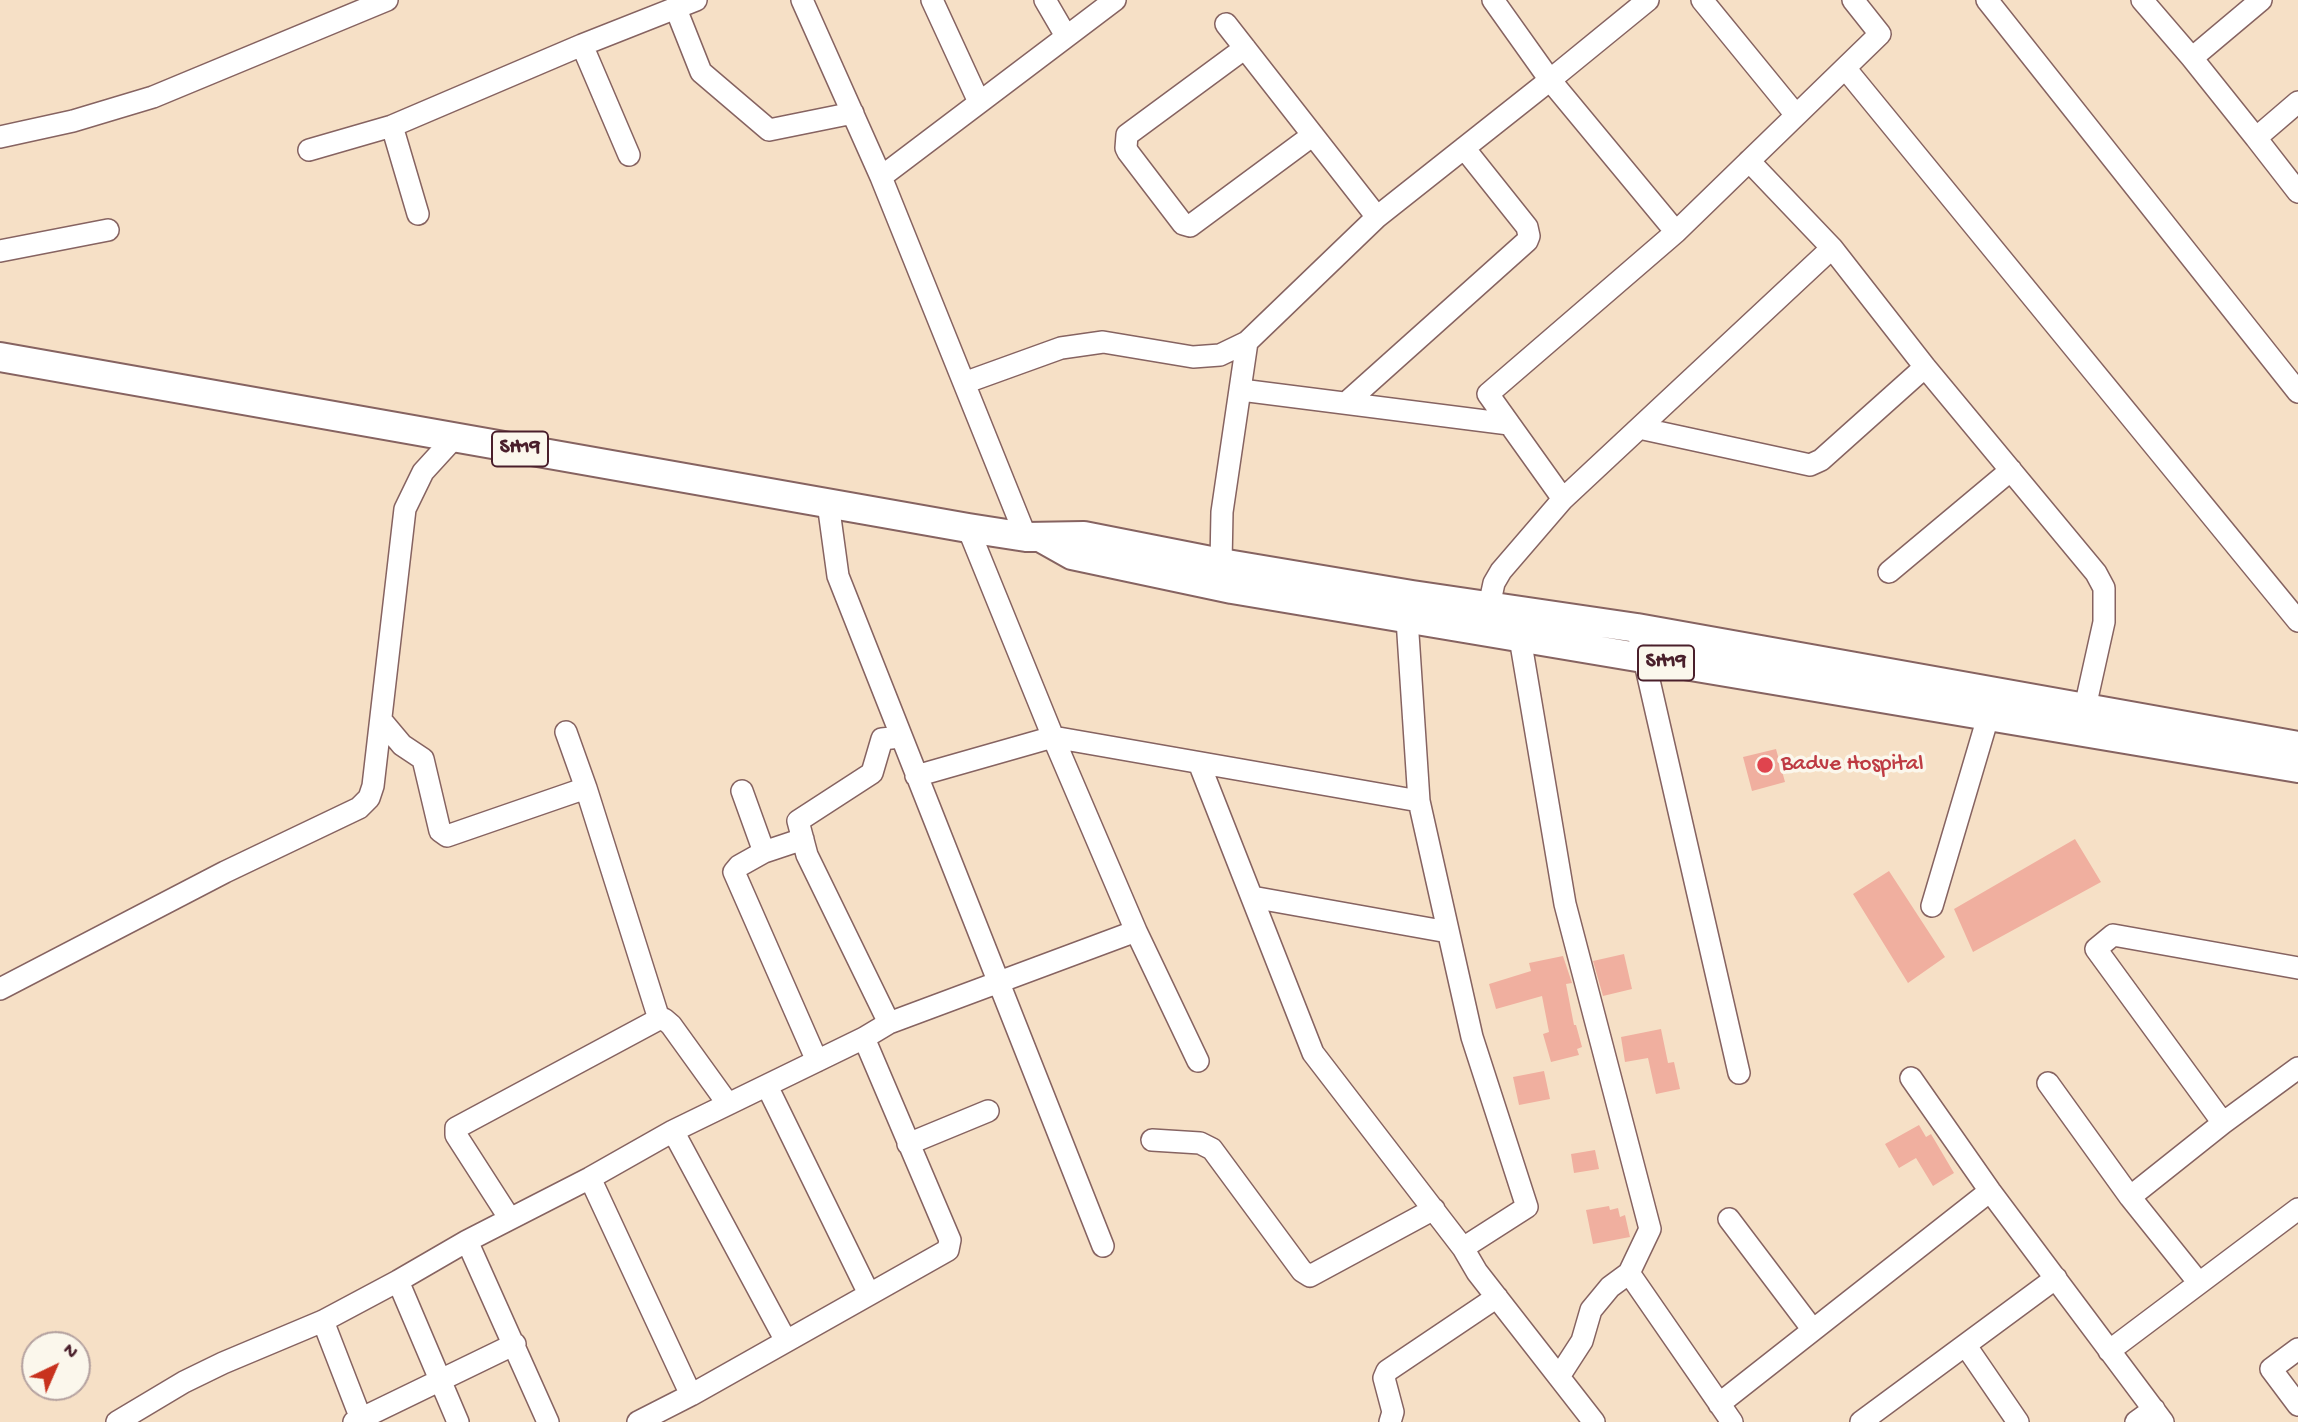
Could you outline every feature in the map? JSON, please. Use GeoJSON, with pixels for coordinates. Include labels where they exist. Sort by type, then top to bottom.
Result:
{"type":"FeatureCollection","features":[{"type":"Feature","properties":{"kind":"main road","name":"SH19"},"geometry":{"type":"LineString","coordinates":[[0,357],[968,528],[1033,537],[1072,555],[1219,574],[1486,619],[1520,638],[1645,660],[1988,717],[2082,720],[2298,746]]}},
{"type":"Feature","properties":{"kind":"main road","name":"SH19"},"geometry":{"type":"LineString","coordinates":[[1219,574],[1407,619],[1486,619],[1637,628],[2082,720],[2298,768]]}},
{"type":"Feature","properties":{"kind":"street"},"geometry":{"type":"LineString","coordinates":[[0,137],[73,121],[163,93],[387,0]]}},
{"type":"Feature","properties":{"kind":"street"},"geometry":{"type":"LineString","coordinates":[[309,150],[392,126],[696,0]]}},
{"type":"Feature","properties":{"kind":"street"},"geometry":{"type":"LineString","coordinates":[[802,0],[881,177],[964,383],[1033,537]]}},
{"type":"Feature","properties":{"kind":"street"},"geometry":{"type":"LineString","coordinates":[[932,0],[979,102]]}},
{"type":"Feature","properties":{"kind":"street"},"geometry":{"type":"LineString","coordinates":[[1045,0],[1066,36]]}},
{"type":"Feature","properties":{"kind":"street"},"geometry":{"type":"LineString","coordinates":[[881,177],[1115,0]]}},
{"type":"Feature","properties":{"kind":"street"},"geometry":{"type":"LineString","coordinates":[[1493,0],[1550,80],[1676,232]]}},
{"type":"Feature","properties":{"kind":"street"},"geometry":{"type":"LineString","coordinates":[[964,383],[1061,348],[1103,342],[1193,357],[1220,355],[1247,342],[1377,217],[1648,0]]}},
{"type":"Feature","properties":{"kind":"street"},"geometry":{"type":"LineString","coordinates":[[1702,0],[1796,115]]}},
{"type":"Feature","properties":{"kind":"street"},"geometry":{"type":"LineString","coordinates":[[1563,499],[1488,394],[1676,232],[1880,34],[1853,0]]}},
{"type":"Feature","properties":{"kind":"street"},"geometry":{"type":"LineString","coordinates":[[1987,0],[2298,393]]}},
{"type":"Feature","properties":{"kind":"street"},"geometry":{"type":"LineString","coordinates":[[2142,0],[2192,58],[2298,192]]}},
{"type":"Feature","properties":{"kind":"street"},"geometry":{"type":"LineString","coordinates":[[2192,58],[2261,0]]}},
{"type":"Feature","properties":{"kind":"street"},"geometry":{"type":"LineString","coordinates":[[676,9],[701,72],[769,130],[853,113]]}},
{"type":"Feature","properties":{"kind":"street"},"geometry":{"type":"LineString","coordinates":[[1226,24],[1377,217]]}},
{"type":"Feature","properties":{"kind":"street"},"geometry":{"type":"LineString","coordinates":[[582,45],[629,155]]}},
{"type":"Feature","properties":{"kind":"street"},"geometry":{"type":"LineString","coordinates":[[1245,48],[1127,135],[1128,152],[1182,224],[1190,226],[1313,135]]}},
{"type":"Feature","properties":{"kind":"street"},"geometry":{"type":"LineString","coordinates":[[1845,68],[2298,621]]}},
{"type":"Feature","properties":{"kind":"street"},"geometry":{"type":"LineString","coordinates":[[2256,138],[2298,102]]}},
{"type":"Feature","properties":{"kind":"street"},"geometry":{"type":"LineString","coordinates":[[392,126],[418,214]]}},
{"type":"Feature","properties":{"kind":"street"},"geometry":{"type":"LineString","coordinates":[[1346,403],[1527,241],[1527,227],[1464,148]]}},
{"type":"Feature","properties":{"kind":"street"},"geometry":{"type":"LineString","coordinates":[[1748,161],[1832,248],[1925,366],[2096,573],[2105,588],[2104,622],[2082,720]]}},
{"type":"Feature","properties":{"kind":"street"},"geometry":{"type":"LineString","coordinates":[[0,251],[108,230]]}},
{"type":"Feature","properties":{"kind":"street"},"geometry":{"type":"LineString","coordinates":[[1486,619],[1494,583],[1501,571],[1563,499],[1832,248]]}},
{"type":"Feature","properties":{"kind":"street"},"geometry":{"type":"LineString","coordinates":[[1219,574],[1223,512],[1247,342]]}},
{"type":"Feature","properties":{"kind":"street"},"geometry":{"type":"LineString","coordinates":[[1639,428],[1810,465],[1821,460],[1925,366]]}},
{"type":"Feature","properties":{"kind":"street"},"geometry":{"type":"LineString","coordinates":[[1241,390],[1510,424]]}},
{"type":"Feature","properties":{"kind":"street"},"geometry":{"type":"LineString","coordinates":[[0,989],[225,872],[359,808],[369,798],[373,786],[381,720],[404,509],[424,472],[455,437]]}},
{"type":"Feature","properties":{"kind":"street"},"geometry":{"type":"LineString","coordinates":[[1889,572],[2011,470]]}},
{"type":"Feature","properties":{"kind":"street"},"geometry":{"type":"LineString","coordinates":[[828,503],[838,576],[1103,1246]]}},
{"type":"Feature","properties":{"kind":"street"},"geometry":{"type":"LineString","coordinates":[[968,528],[1136,931],[1198,1061]]}},
{"type":"Feature","properties":{"kind":"street"},"geometry":{"type":"LineString","coordinates":[[1407,619],[1419,801],[1472,1037],[1527,1207],[1463,1248]]}},
{"type":"Feature","properties":{"kind":"street"},"geometry":{"type":"LineString","coordinates":[[1637,628],[1738,1073]]}},
{"type":"Feature","properties":{"kind":"street"},"geometry":{"type":"LineString","coordinates":[[1520,638],[1565,904],[1650,1230],[1629,1273],[1610,1287],[1591,1310],[1582,1341],[1560,1375]]}},
{"type":"Feature","properties":{"kind":"street"},"geometry":{"type":"LineString","coordinates":[[1932,906],[1988,717]]}},
{"type":"Feature","properties":{"kind":"street"},"geometry":{"type":"LineString","coordinates":[[381,720],[402,745],[423,759],[440,831],[447,836],[586,788]]}},
{"type":"Feature","properties":{"kind":"street"},"geometry":{"type":"LineString","coordinates":[[566,732],[659,1019]]}},
{"type":"Feature","properties":{"kind":"street"},"geometry":{"type":"LineString","coordinates":[[889,1023],[807,855],[798,821],[872,773],[882,739],[900,737]]}},
{"type":"Feature","properties":{"kind":"street"},"geometry":{"type":"LineString","coordinates":[[916,776],[1053,737],[1419,801]]}},
{"type":"Feature","properties":{"kind":"street"},"geometry":{"type":"LineString","coordinates":[[1199,763],[1313,1054],[1434,1209],[1477,1272],[1594,1422]]}},
{"type":"Feature","properties":{"kind":"street"},"geometry":{"type":"LineString","coordinates":[[743,791],[764,852]]}},
{"type":"Feature","properties":{"kind":"street"},"geometry":{"type":"LineString","coordinates":[[803,839],[764,852],[738,866],[734,872],[817,1061]]}},
{"type":"Feature","properties":{"kind":"street"},"geometry":{"type":"LineString","coordinates":[[1252,897],[1448,932]]}},
{"type":"Feature","properties":{"kind":"street"},"geometry":{"type":"LineString","coordinates":[[117,1422],[184,1382],[323,1321],[673,1131],[864,1038],[889,1023],[1136,931]]}},
{"type":"Feature","properties":{"kind":"street"},"geometry":{"type":"LineString","coordinates":[[2223,1124],[2096,949],[2113,935],[2298,968]]}},
{"type":"Feature","properties":{"kind":"street"},"geometry":{"type":"LineString","coordinates":[[510,1219],[456,1135],[456,1128],[659,1019],[664,1019],[671,1025],[728,1104]]}},
{"type":"Feature","properties":{"kind":"street"},"geometry":{"type":"LineString","coordinates":[[638,1422],[944,1254],[950,1245],[864,1038]]}},
{"type":"Feature","properties":{"kind":"street"},"geometry":{"type":"LineString","coordinates":[[2130,1197],[2298,1068]]}},
{"type":"Feature","properties":{"kind":"street"},"geometry":{"type":"LineString","coordinates":[[1911,1078],[1990,1191],[2158,1416],[2136,1422]]}},
{"type":"Feature","properties":{"kind":"street"},"geometry":{"type":"LineString","coordinates":[[2048,1083],[2130,1197],[2199,1283]]}},
{"type":"Feature","properties":{"kind":"street"},"geometry":{"type":"LineString","coordinates":[[767,1086],[869,1294]]}},
{"type":"Feature","properties":{"kind":"street"},"geometry":{"type":"LineString","coordinates":[[908,1144],[988,1111]]}},
{"type":"Feature","properties":{"kind":"street"},"geometry":{"type":"LineString","coordinates":[[673,1131],[786,1341]]}},
{"type":"Feature","properties":{"kind":"street"},"geometry":{"type":"LineString","coordinates":[[1152,1140],[1200,1143],[1212,1149],[1302,1271],[1310,1276],[1434,1209]]}},
{"type":"Feature","properties":{"kind":"street"},"geometry":{"type":"LineString","coordinates":[[590,1178],[691,1395]]}},
{"type":"Feature","properties":{"kind":"street"},"geometry":{"type":"LineString","coordinates":[[1719,1405],[1990,1191]]}},
{"type":"Feature","properties":{"kind":"street"},"geometry":{"type":"LineString","coordinates":[[2109,1351],[2298,1209]]}},
{"type":"Feature","properties":{"kind":"street"},"geometry":{"type":"LineString","coordinates":[[1729,1219],[1813,1330]]}},
{"type":"Feature","properties":{"kind":"street"},"geometry":{"type":"LineString","coordinates":[[467,1241],[548,1422]]}},
{"type":"Feature","properties":{"kind":"street"},"geometry":{"type":"LineString","coordinates":[[1629,1273],[1732,1422]]}},
{"type":"Feature","properties":{"kind":"street"},"geometry":{"type":"LineString","coordinates":[[1862,1422],[2056,1278]]}},
{"type":"Feature","properties":{"kind":"street"},"geometry":{"type":"LineString","coordinates":[[398,1282],[458,1422]]}},
{"type":"Feature","properties":{"kind":"street"},"geometry":{"type":"LineString","coordinates":[[1390,1422],[1393,1412],[1384,1378],[1387,1371],[1497,1297]]}},
{"type":"Feature","properties":{"kind":"street"},"geometry":{"type":"LineString","coordinates":[[323,1321],[358,1420],[515,1344]]}},
{"type":"Feature","properties":{"kind":"street"},"geometry":{"type":"LineString","coordinates":[[1966,1346],[2018,1422]]}},
{"type":"Feature","properties":{"kind":"street"},"geometry":{"type":"LineString","coordinates":[[2298,1349],[2271,1368],[2298,1405]]}},
{"type":"Feature","properties":{"kind":"building"},"geometry":{"type":"Polygon","coordinates":[[[1776,749],[1785,782],[1752,791],[1743,757],[1776,749]]]}},
{"type":"Feature","properties":{"kind":"building"},"geometry":{"type":"Polygon","coordinates":[[[2075,839],[2101,882],[1973,952],[1954,909],[2075,839]]]}},
{"type":"Feature","properties":{"kind":"building"},"geometry":{"type":"Polygon","coordinates":[[[1889,871],[1945,957],[1908,983],[1853,894],[1889,871]]]}},
{"type":"Feature","properties":{"kind":"building"},"geometry":{"type":"Polygon","coordinates":[[[1624,954],[1632,989],[1603,996],[1593,961],[1624,954]]]}},
{"type":"Feature","properties":{"kind":"building"},"geometry":{"type":"Polygon","coordinates":[[[1563,956],[1572,983],[1566,984],[1574,1025],[1582,1047],[1577,1049],[1579,1055],[1551,1062],[1543,1034],[1549,1032],[1542,996],[1496,1009],[1489,984],[1531,971],[1529,963],[1563,956]]]}},
{"type":"Feature","properties":{"kind":"building"},"geometry":{"type":"Polygon","coordinates":[[[1661,1029],[1668,1063],[1674,1062],[1680,1089],[1656,1094],[1648,1058],[1625,1062],[1621,1037],[1661,1029]]]}},
{"type":"Feature","properties":{"kind":"building"},"geometry":{"type":"Polygon","coordinates":[[[1544,1071],[1550,1099],[1519,1105],[1513,1077],[1544,1071]]]}},
{"type":"Feature","properties":{"kind":"building"},"geometry":{"type":"Polygon","coordinates":[[[1919,1125],[1926,1137],[1931,1134],[1954,1173],[1933,1186],[1916,1158],[1899,1168],[1885,1144],[1919,1125]]]}},
{"type":"Feature","properties":{"kind":"building"},"geometry":{"type":"Polygon","coordinates":[[[1595,1150],[1599,1169],[1574,1173],[1571,1154],[1595,1150]]]}},
{"type":"Feature","properties":{"kind":"building"},"geometry":{"type":"Polygon","coordinates":[[[1609,1206],[1610,1210],[1618,1208],[1620,1217],[1625,1215],[1630,1237],[1593,1244],[1586,1210],[1609,1206]]]}},
{"type":"Feature","properties":{"kind":"place","name":"Badve Hospital"},"geometry":{"type":"Point","coordinates":[1765,765]}}]}
